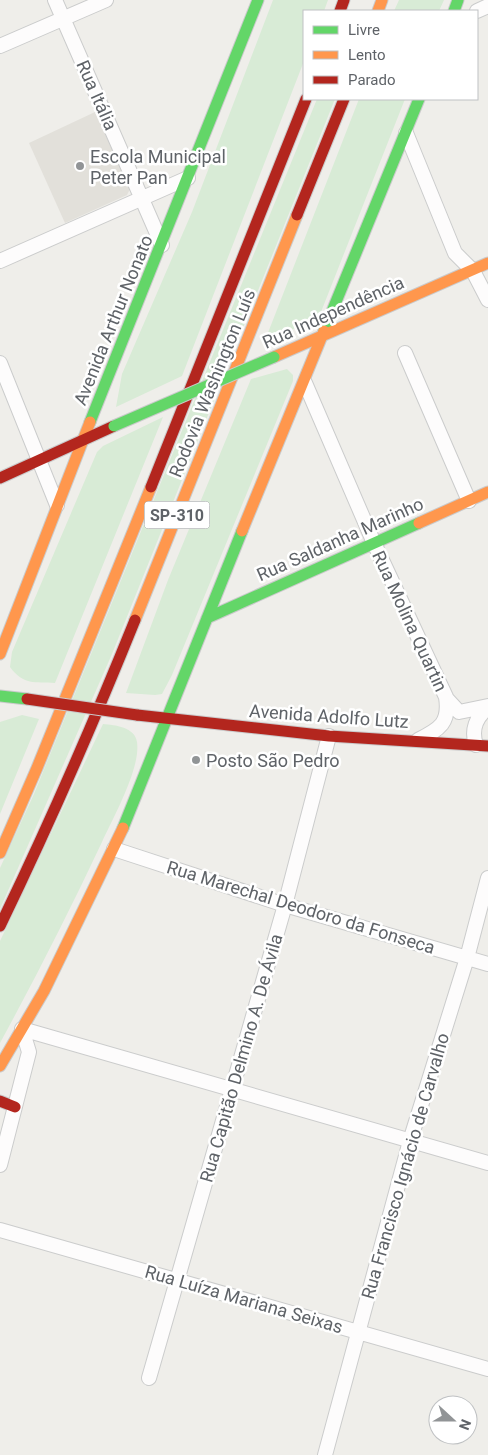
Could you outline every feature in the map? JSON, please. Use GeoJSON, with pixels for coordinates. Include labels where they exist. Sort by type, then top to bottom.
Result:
{"type":"FeatureCollection","features":[{"type":"Feature","properties":{"kind":"main road","name":"Avenida Arthur Nonato"},"geometry":{"type":"LineString","coordinates":[[0,654],[56,505],[162,245],[258,0]]}},
{"type":"Feature","properties":{"kind":"main road","name":"Rodovia Washington Luís"},"geometry":{"type":"LineString","coordinates":[[0,853],[39,767],[90,635],[200,369],[306,100]]}},
{"type":"Feature","properties":{"kind":"main road","name":"Rodovia Washington Luís"},"geometry":{"type":"LineString","coordinates":[[0,926],[45,833],[95,719],[344,100]]}},
{"type":"Feature","properties":{"kind":"main road"},"geometry":{"type":"LineString","coordinates":[[0,1066],[44,991],[114,849],[419,100]]}},
{"type":"Feature","properties":{"kind":"main road","name":"Rua Independência"},"geometry":{"type":"LineString","coordinates":[[0,478],[114,426],[488,264]]}},
{"type":"Feature","properties":{"kind":"main road","name":"Rua Saldanha Marinho"},"geometry":{"type":"LineString","coordinates":[[207,618],[488,492]]}},
{"type":"Feature","properties":{"kind":"main road","name":"Avenida Adolfo Lutz"},"geometry":{"type":"LineString","coordinates":[[0,696],[168,720],[329,736],[482,745]]}},
{"type":"Feature","properties":{"kind":"main road"},"geometry":{"type":"LineString","coordinates":[[0,1101],[15,1107]]}},
{"type":"Feature","properties":{"kind":"street","name":"Rua Itália"},"geometry":{"type":"LineString","coordinates":[[55,0],[162,245]]}},
{"type":"Feature","properties":{"kind":"street"},"geometry":{"type":"LineString","coordinates":[[0,46],[106,0]]}},
{"type":"Feature","properties":{"kind":"street"},"geometry":{"type":"LineString","coordinates":[[406,133],[415,160],[455,253],[473,271],[488,300]]}},
{"type":"Feature","properties":{"kind":"street"},"geometry":{"type":"LineString","coordinates":[[397,155],[415,160]]}},
{"type":"Feature","properties":{"kind":"street"},"geometry":{"type":"LineString","coordinates":[[0,261],[188,178]]}},
{"type":"Feature","properties":{"kind":"street"},"geometry":{"type":"LineString","coordinates":[[405,353],[469,501]]}},
{"type":"Feature","properties":{"kind":"street"},"geometry":{"type":"LineString","coordinates":[[0,363],[56,505]]}},
{"type":"Feature","properties":{"kind":"street","name":"Rua Molina Quartin"},"geometry":{"type":"LineString","coordinates":[[305,382],[374,543],[446,697],[447,715],[443,723],[418,740]]}},
{"type":"Feature","properties":{"kind":"street"},"geometry":{"type":"LineString","coordinates":[[446,697],[459,712],[488,707]]}},
{"type":"Feature","properties":{"kind":"street"},"geometry":{"type":"LineString","coordinates":[[482,745],[473,730],[488,707]]}},
{"type":"Feature","properties":{"kind":"street","name":"Rua Capitão Delmino A. De Ávila"},"geometry":{"type":"LineString","coordinates":[[149,1378],[285,905],[329,736]]}},
{"type":"Feature","properties":{"kind":"street","name":"Rua Marechal Deodoro da Fonseca"},"geometry":{"type":"LineString","coordinates":[[114,849],[285,905],[488,964]]}},
{"type":"Feature","properties":{"kind":"street","name":"Rua Francisco Ignácio de Carvalho"},"geometry":{"type":"LineString","coordinates":[[325,1455],[410,1141],[467,958],[488,878]]}},
{"type":"Feature","properties":{"kind":"street"},"geometry":{"type":"LineString","coordinates":[[22,1028],[231,1091],[488,1163]]}},
{"type":"Feature","properties":{"kind":"street"},"geometry":{"type":"LineString","coordinates":[[0,1165],[29,1052],[22,1028]]}},
{"type":"Feature","properties":{"kind":"street","name":"Rua Luíza Mariana Seixas"},"geometry":{"type":"LineString","coordinates":[[0,1230],[488,1369]]}},
{"type":"Feature","properties":{"kind":"shaded area","name":"Escola Municipal Peter Pan"},"geometry":{"type":"Polygon","coordinates":[[[95,112],[130,189],[127,195],[65,223],[29,143],[95,112]]]}},
{"type":"Feature","properties":{"kind":"green space"},"geometry":{"type":"Polygon","coordinates":[[[273,0],[328,0],[324,10],[303,10],[303,64],[182,376],[116,407],[122,374],[192,212],[273,0]]]}},
{"type":"Feature","properties":{"kind":"green space"},"geometry":{"type":"Polygon","coordinates":[[[399,0],[444,0],[439,10],[394,10],[399,0]]]}},
{"type":"Feature","properties":{"kind":"green space"},"geometry":{"type":"Polygon","coordinates":[[[317,100],[335,100],[112,654],[0,909],[0,868],[34,794],[317,100]]]}},
{"type":"Feature","properties":{"kind":"green space"},"geometry":{"type":"Polygon","coordinates":[[[359,100],[405,100],[319,317],[264,343],[359,100]]]}},
{"type":"Feature","properties":{"kind":"green space"},"geometry":{"type":"Polygon","coordinates":[[[287,369],[293,375],[293,381],[172,675],[162,694],[126,693],[168,580],[251,379],[287,369]]]}},
{"type":"Feature","properties":{"kind":"green space"},"geometry":{"type":"Polygon","coordinates":[[[163,417],[55,683],[25,680],[10,667],[12,652],[97,452],[103,446],[163,417]]]}},
{"type":"Feature","properties":{"kind":"green space"},"geometry":{"type":"Polygon","coordinates":[[[22,715],[39,719],[0,814],[0,722],[22,715]]]}},
{"type":"Feature","properties":{"kind":"green space"},"geometry":{"type":"Polygon","coordinates":[[[103,724],[124,728],[133,733],[137,742],[137,753],[131,779],[65,918],[0,1043],[0,941],[103,724]]]}},
{"type":"Feature","properties":{"kind":"traffic: fast"},"geometry":{"type":"LineString","coordinates":[[90,422],[258,0]]}},
{"type":"Feature","properties":{"kind":"traffic: fast"},"geometry":{"type":"LineString","coordinates":[[454,10],[458,0]]}},
{"type":"Feature","properties":{"kind":"traffic: fast"},"geometry":{"type":"LineString","coordinates":[[324,331],[419,100]]}},
{"type":"Feature","properties":{"kind":"traffic: fast"},"geometry":{"type":"LineString","coordinates":[[114,426],[274,357]]}},
{"type":"Feature","properties":{"kind":"traffic: fast"},"geometry":{"type":"LineString","coordinates":[[207,618],[419,523]]}},
{"type":"Feature","properties":{"kind":"traffic: fast"},"geometry":{"type":"LineString","coordinates":[[123,828],[242,531]]}},
{"type":"Feature","properties":{"kind":"traffic: fast"},"geometry":{"type":"LineString","coordinates":[[0,696],[27,699]]}},
{"type":"Feature","properties":{"kind":"traffic: slow"},"geometry":{"type":"LineString","coordinates":[[378,10],[382,0]]}},
{"type":"Feature","properties":{"kind":"traffic: slow"},"geometry":{"type":"LineString","coordinates":[[135,620],[297,215]]}},
{"type":"Feature","properties":{"kind":"traffic: slow"},"geometry":{"type":"LineString","coordinates":[[274,357],[488,263]]}},
{"type":"Feature","properties":{"kind":"traffic: slow"},"geometry":{"type":"LineString","coordinates":[[242,531],[324,331]]}},
{"type":"Feature","properties":{"kind":"traffic: slow"},"geometry":{"type":"LineString","coordinates":[[0,654],[90,422]]}},
{"type":"Feature","properties":{"kind":"traffic: slow"},"geometry":{"type":"LineString","coordinates":[[0,853],[37,768],[151,487]]}},
{"type":"Feature","properties":{"kind":"traffic: slow"},"geometry":{"type":"LineString","coordinates":[[419,523],[488,492]]}},
{"type":"Feature","properties":{"kind":"traffic: slow"},"geometry":{"type":"LineString","coordinates":[[0,1066],[44,991],[123,828]]}},
{"type":"Feature","properties":{"kind":"traffic: jam"},"geometry":{"type":"LineString","coordinates":[[340,10],[344,0]]}},
{"type":"Feature","properties":{"kind":"traffic: jam"},"geometry":{"type":"LineString","coordinates":[[151,487],[306,100]]}},
{"type":"Feature","properties":{"kind":"traffic: jam"},"geometry":{"type":"LineString","coordinates":[[297,215],[344,100]]}},
{"type":"Feature","properties":{"kind":"traffic: jam"},"geometry":{"type":"LineString","coordinates":[[0,478],[114,426]]}},
{"type":"Feature","properties":{"kind":"traffic: jam"},"geometry":{"type":"LineString","coordinates":[[0,926],[70,774],[135,620]]}},
{"type":"Feature","properties":{"kind":"traffic: jam"},"geometry":{"type":"LineString","coordinates":[[27,699],[137,715]]}},
{"type":"Feature","properties":{"kind":"traffic: jam"},"geometry":{"type":"LineString","coordinates":[[137,715],[329,736],[488,746]]}},
{"type":"Feature","properties":{"kind":"traffic: jam"},"geometry":{"type":"LineString","coordinates":[[0,1101],[15,1107]]}},
{"type":"Feature","properties":{"kind":"place","name":"Escola Municipal Peter Pan"},"geometry":{"type":"Point","coordinates":[80,166]}},
{"type":"Feature","properties":{"kind":"place","name":"Posto São Pedro"},"geometry":{"type":"Point","coordinates":[196,760]}}]}
